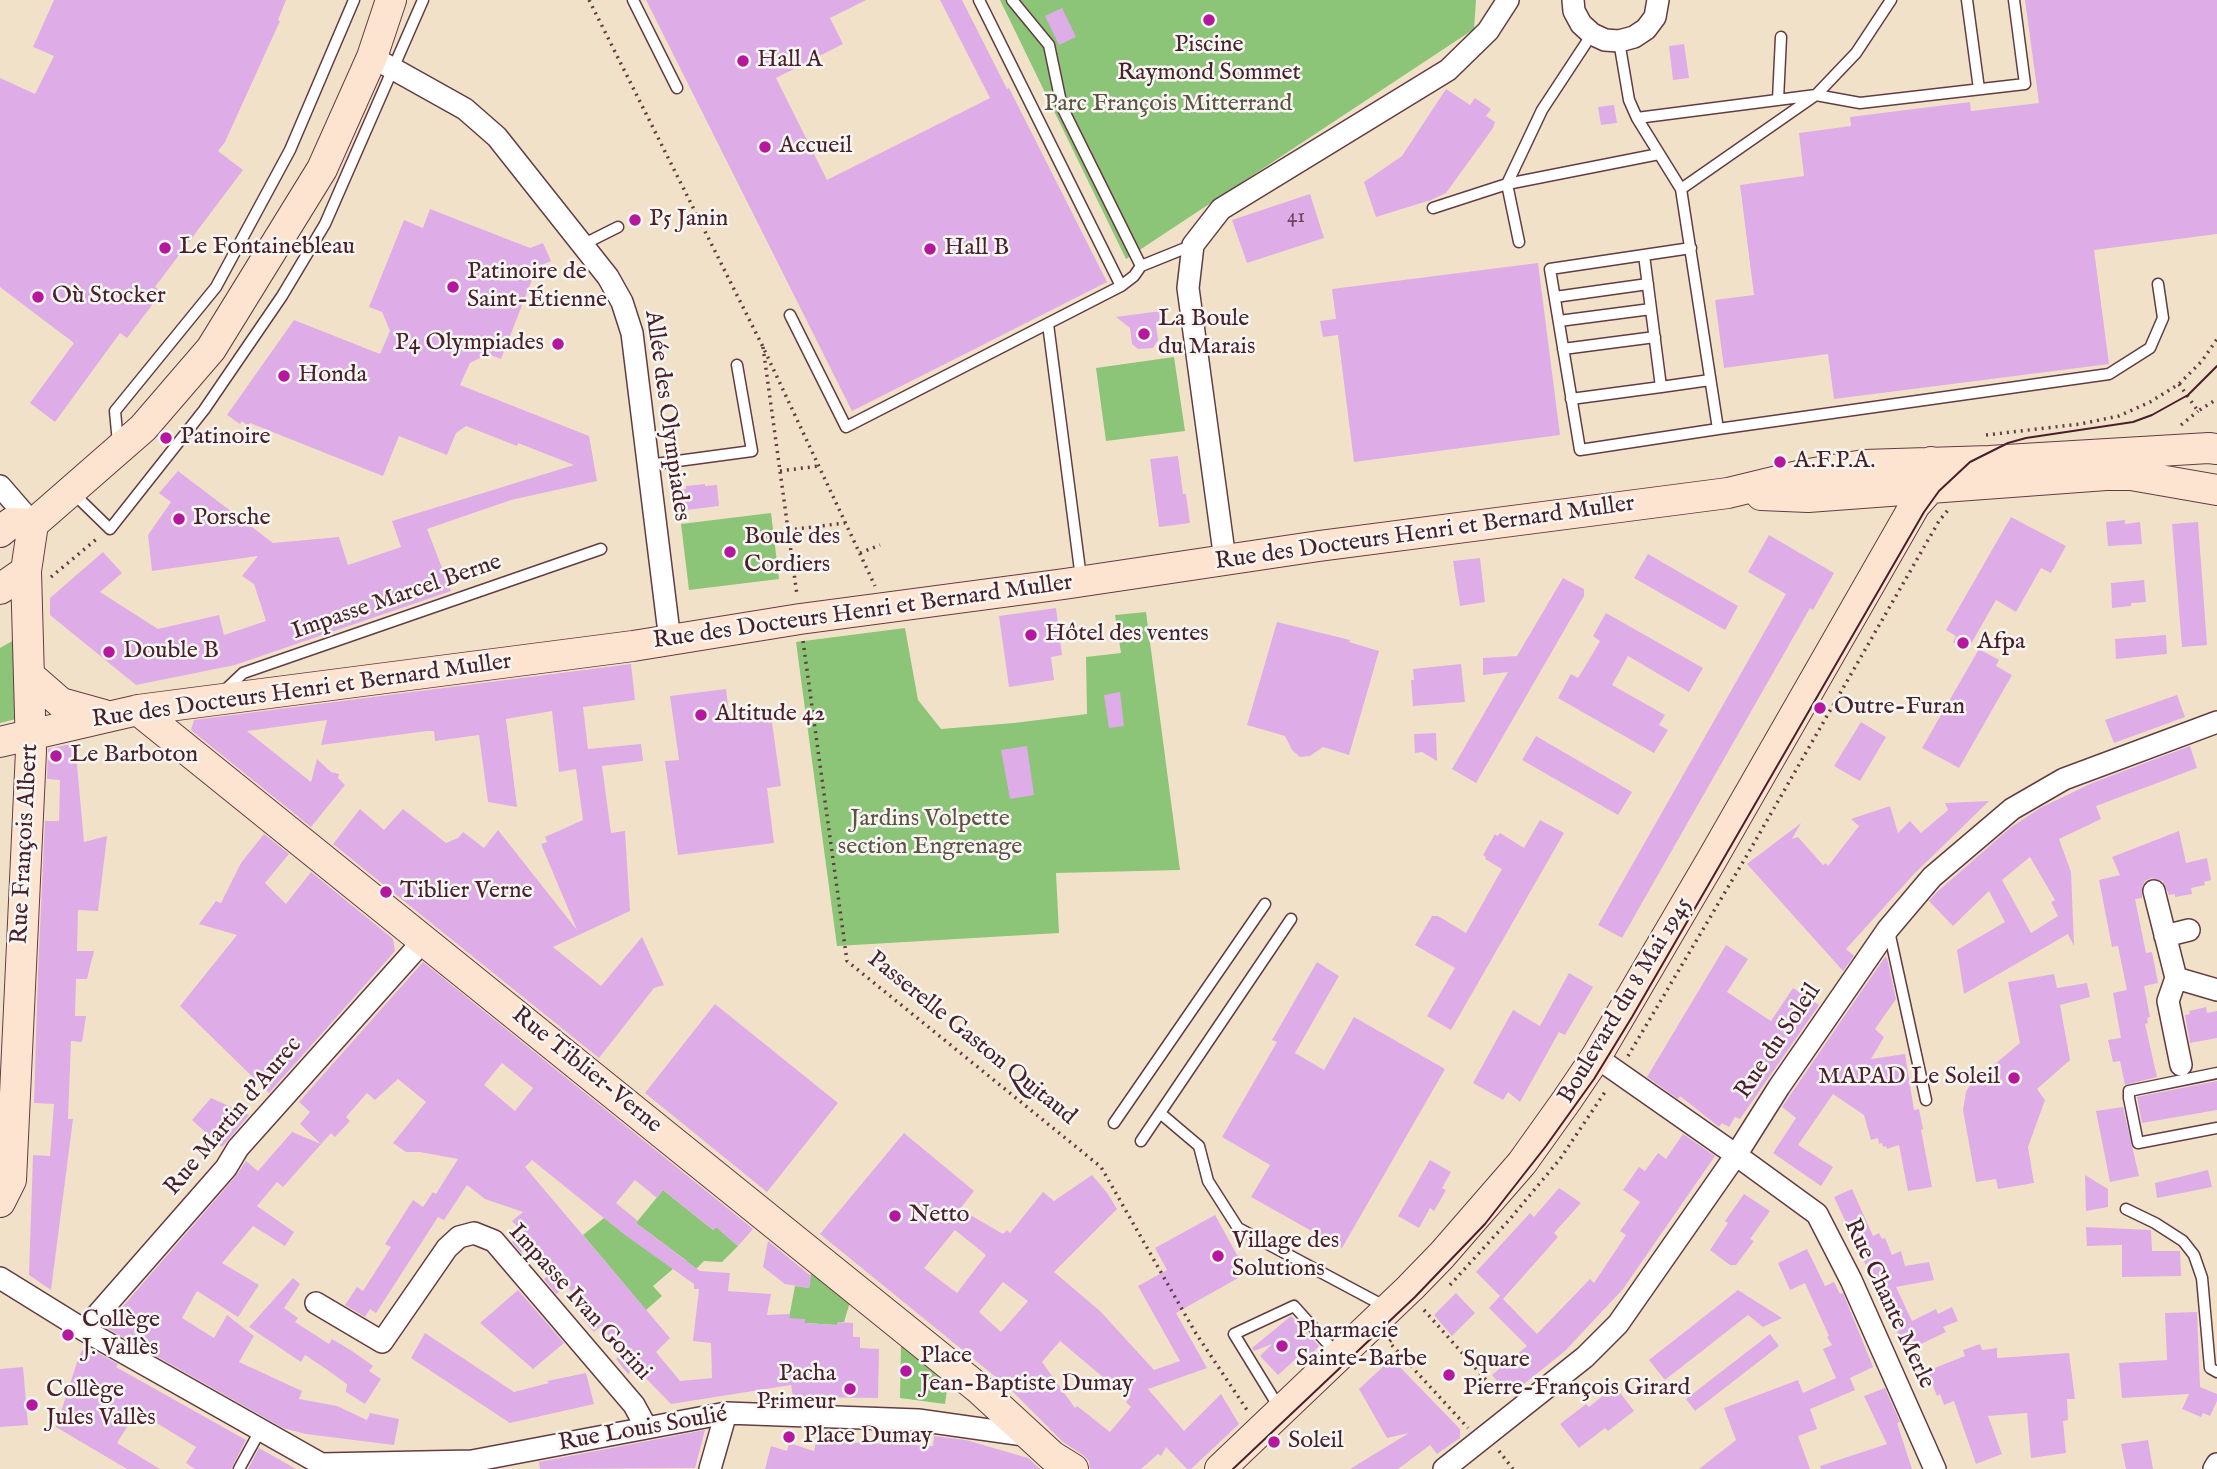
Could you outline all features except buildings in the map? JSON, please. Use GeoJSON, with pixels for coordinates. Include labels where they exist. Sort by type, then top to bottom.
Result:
{"type":"FeatureCollection","features":[{"type":"Feature","properties":{"kind":"main road"},"geometry":{"type":"LineString","coordinates":[[9,529],[71,490],[144,428],[211,349],[322,169],[383,63],[391,0]]}},
{"type":"Feature","properties":{"kind":"main road","name":"Rue des Docteurs Henri et Bernard Muller"},"geometry":{"type":"LineString","coordinates":[[1931,474],[1989,461],[2217,449]]}},
{"type":"Feature","properties":{"kind":"main road","name":"Rue des Docteurs Henri et Bernard Muller"},"geometry":{"type":"LineString","coordinates":[[0,742],[125,713],[670,641],[800,619],[1728,493],[1802,475],[1864,465],[1931,474],[2131,475],[2217,490]]}},
{"type":"Feature","properties":{"kind":"main road","name":"Boulevard du 8 Mai 1945"},"geometry":{"type":"LineString","coordinates":[[1220,1469],[1442,1255],[1522,1163],[1595,1057],[1931,474]]}},
{"type":"Feature","properties":{"kind":"main road","name":"Rue François Albert"},"geometry":{"type":"LineString","coordinates":[[0,1202],[11,1180],[32,734],[30,676],[9,529]]}},
{"type":"Feature","properties":{"kind":"main road"},"geometry":{"type":"LineString","coordinates":[[30,676],[61,703],[125,713]]}},
{"type":"Feature","properties":{"kind":"main road","name":"Rue Tiblier-Verne"},"geometry":{"type":"LineString","coordinates":[[125,713],[424,940],[978,1388],[1032,1436]]}},
{"type":"Feature","properties":{"kind":"main road"},"geometry":{"type":"LineString","coordinates":[[1032,1436],[1052,1456],[1073,1469]]}},
{"type":"Feature","properties":{"kind":"street"},"geometry":{"type":"LineString","coordinates":[[1225,560],[1188,288],[1193,245],[1221,209],[1448,70],[1488,31],[1508,0]]}},
{"type":"Feature","properties":{"kind":"street"},"geometry":{"type":"LineString","coordinates":[[1573,0],[1574,10],[1581,24],[1592,34],[1605,40],[1619,41],[1634,37],[1646,29],[1655,17],[1658,0]]}},
{"type":"Feature","properties":{"kind":"street","name":"Allée des Olympiades"},"geometry":{"type":"LineString","coordinates":[[383,63],[465,109],[497,137],[608,277],[622,302],[632,333],[670,641]]}},
{"type":"Feature","properties":{"kind":"street"},"geometry":{"type":"LineString","coordinates":[[0,486],[9,529]]}},
{"type":"Feature","properties":{"kind":"street","name":"Rue du Soleil"},"geometry":{"type":"LineString","coordinates":[[1444,1469],[1585,1357],[1618,1324],[1888,929],[1932,877],[2012,809],[2064,779],[2217,722]]}},
{"type":"Feature","properties":{"kind":"street"},"geometry":{"type":"LineString","coordinates":[[2154,891],[2176,978],[2168,1001],[2181,1065]]}},
{"type":"Feature","properties":{"kind":"street"},"geometry":{"type":"LineString","coordinates":[[2165,936],[2189,930]]}},
{"type":"Feature","properties":{"kind":"street","name":"Rue Martin d'Aurec"},"geometry":{"type":"LineString","coordinates":[[84,1330],[226,1168],[238,1148],[424,940]]}},
{"type":"Feature","properties":{"kind":"street"},"geometry":{"type":"LineString","coordinates":[[2176,978],[2217,990]]}},
{"type":"Feature","properties":{"kind":"street","name":"Rue Chante Merle"},"geometry":{"type":"LineString","coordinates":[[1595,1057],[1817,1214],[1851,1280],[1935,1469]]}},
{"type":"Feature","properties":{"kind":"street","name":"Impasse Ivan Gorini"},"geometry":{"type":"LineString","coordinates":[[316,1303],[382,1342],[447,1248],[459,1237],[474,1233],[494,1241],[634,1405],[646,1427]]}},
{"type":"Feature","properties":{"kind":"street","name":"Rue Louis Soulié"},"geometry":{"type":"LineString","coordinates":[[0,1278],[84,1330],[326,1466],[472,1461],[726,1413],[918,1420],[1032,1436]]}},
{"type":"Feature","properties":{"kind":"street"},"geometry":{"type":"LineString","coordinates":[[710,1469],[726,1413]]}},
{"type":"Feature","properties":{"kind":"street"},"geometry":{"type":"LineString","coordinates":[[2214,1469],[2217,1464]]}},
{"type":"Feature","properties":{"kind":"lane"},"geometry":{"type":"LineString","coordinates":[[119,449],[115,411],[216,287],[290,150],[354,0]]}},
{"type":"Feature","properties":{"kind":"lane"},"geometry":{"type":"LineString","coordinates":[[71,490],[110,528],[204,410],[282,296],[325,224],[383,63],[423,0]]}},
{"type":"Feature","properties":{"kind":"lane"},"geometry":{"type":"LineString","coordinates":[[633,0],[677,88]]}},
{"type":"Feature","properties":{"kind":"lane"},"geometry":{"type":"LineString","coordinates":[[979,0],[1121,286]]}},
{"type":"Feature","properties":{"kind":"lane"},"geometry":{"type":"LineString","coordinates":[[1012,0],[1049,45],[1062,107],[1141,266]]}},
{"type":"Feature","properties":{"kind":"lane"},"geometry":{"type":"LineString","coordinates":[[1681,189],[1816,95],[1856,53],[1891,0]]}},
{"type":"Feature","properties":{"kind":"lane"},"geometry":{"type":"LineString","coordinates":[[1967,0],[1979,89]]}},
{"type":"Feature","properties":{"kind":"lane"},"geometry":{"type":"LineString","coordinates":[[1637,118],[1816,95],[1860,103],[2025,84],[2014,0]]}},
{"type":"Feature","properties":{"kind":"lane"},"geometry":{"type":"LineString","coordinates":[[1520,242],[1507,184],[1542,110],[1592,34]]}},
{"type":"Feature","properties":{"kind":"lane"},"geometry":{"type":"LineString","coordinates":[[1778,100],[1781,37]]}},
{"type":"Feature","properties":{"kind":"lane"},"geometry":{"type":"LineString","coordinates":[[1619,41],[1629,100],[1637,118],[1681,189],[1718,429]]}},
{"type":"Feature","properties":{"kind":"lane"},"geometry":{"type":"LineString","coordinates":[[1433,208],[1507,184],[1659,155]]}},
{"type":"Feature","properties":{"kind":"lane"},"geometry":{"type":"LineString","coordinates":[[582,245],[618,227]]}},
{"type":"Feature","properties":{"kind":"lane"},"geometry":{"type":"LineString","coordinates":[[790,315],[846,427],[1121,286],[1134,276],[1141,266],[1193,245]]}},
{"type":"Feature","properties":{"kind":"lane"},"geometry":{"type":"LineString","coordinates":[[1691,248],[1550,269],[1580,450],[2109,374],[2150,348],[2163,318],[2158,284]]}},
{"type":"Feature","properties":{"kind":"lane"},"geometry":{"type":"LineString","coordinates":[[1644,255],[1661,387]]}},
{"type":"Feature","properties":{"kind":"lane"},"geometry":{"type":"LineString","coordinates":[[1555,297],[1648,284]]}},
{"type":"Feature","properties":{"kind":"lane"},"geometry":{"type":"LineString","coordinates":[[1559,321],[1651,309]]}},
{"type":"Feature","properties":{"kind":"lane"},"geometry":{"type":"LineString","coordinates":[[1048,324],[1082,581]]}},
{"type":"Feature","properties":{"kind":"lane"},"geometry":{"type":"LineString","coordinates":[[1563,349],[1655,337]]}},
{"type":"Feature","properties":{"kind":"lane"},"geometry":{"type":"LineString","coordinates":[[648,465],[752,451],[737,365]]}},
{"type":"Feature","properties":{"kind":"lane"},"geometry":{"type":"LineString","coordinates":[[1571,399],[1710,380]]}},
{"type":"Feature","properties":{"kind":"lane","name":"Impasse Marcel Berne"},"geometry":{"type":"LineString","coordinates":[[216,700],[243,673],[601,549]]}},
{"type":"Feature","properties":{"kind":"lane"},"geometry":{"type":"LineString","coordinates":[[1114,1124],[1265,904]]}},
{"type":"Feature","properties":{"kind":"lane"},"geometry":{"type":"LineString","coordinates":[[1141,1142],[1291,919]]}},
{"type":"Feature","properties":{"kind":"lane"},"geometry":{"type":"LineString","coordinates":[[1888,929],[1926,1100]]}},
{"type":"Feature","properties":{"kind":"lane"},"geometry":{"type":"LineString","coordinates":[[2217,1073],[2129,1091],[2138,1143],[2217,1128]]}},
{"type":"Feature","properties":{"kind":"lane"},"geometry":{"type":"LineString","coordinates":[[1160,1113],[1199,1146],[1208,1181],[1238,1228],[1388,1308]]}},
{"type":"Feature","properties":{"kind":"lane"},"geometry":{"type":"LineString","coordinates":[[2126,1209],[2183,1241],[2194,1255],[2202,1278],[2210,1368],[2217,1373]]}},
{"type":"Feature","properties":{"kind":"lane"},"geometry":{"type":"LineString","coordinates":[[1281,1411],[1234,1334],[1294,1306],[1339,1356]]}},
{"type":"Feature","properties":{"kind":"lane"},"geometry":{"type":"LineString","coordinates":[[239,1469],[261,1429]]}},
{"type":"Feature","properties":{"kind":"path"},"geometry":{"type":"LineString","coordinates":[[589,0],[763,347],[885,608]]}},
{"type":"Feature","properties":{"kind":"path"},"geometry":{"type":"LineString","coordinates":[[1980,436],[2080,424],[2119,416],[2151,402],[2179,384],[2202,361],[2217,339]]}},
{"type":"Feature","properties":{"kind":"path","name":"Passerelle Gaston Quitaud"},"geometry":{"type":"LineString","coordinates":[[763,347],[847,961],[1101,1167],[1195,1332],[1244,1404],[1258,1432]]}},
{"type":"Feature","properties":{"kind":"path"},"geometry":{"type":"LineString","coordinates":[[2179,384],[2199,411],[2217,399]]}},
{"type":"Feature","properties":{"kind":"path"},"geometry":{"type":"LineString","coordinates":[[780,471],[819,466]]}},
{"type":"Feature","properties":{"kind":"path"},"geometry":{"type":"LineString","coordinates":[[788,530],[846,523]]}},
{"type":"Feature","properties":{"kind":"path"},"geometry":{"type":"LineString","coordinates":[[18,586],[110,528]]}},
{"type":"Feature","properties":{"kind":"path"},"geometry":{"type":"LineString","coordinates":[[860,554],[880,545]]}},
{"type":"Feature","properties":{"kind":"path"},"geometry":{"type":"LineString","coordinates":[[1424,1310],[1515,1413]]}},
{"type":"Feature","properties":{"kind":"path"},"geometry":{"type":"LineString","coordinates":[[1390,1342],[1480,1441]]}},
{"type":"Feature","properties":{"kind":"green space","name":"Parc François Mitterrand"},"geometry":{"type":"Polygon","coordinates":[[[1000,0],[1476,0],[1474,29],[1126,259],[1000,0]]]}},
{"type":"Feature","properties":{"kind":"green space"},"geometry":{"type":"Polygon","coordinates":[[[1174,357],[1185,431],[1106,441],[1096,368],[1174,357]]]}},
{"type":"Feature","properties":{"kind":"green space","name":"Boule des Cordiers"},"geometry":{"type":"Polygon","coordinates":[[[771,513],[779,579],[689,590],[681,524],[771,513]]]}},
{"type":"Feature","properties":{"kind":"green space","name":"Jardins Volpette section Engrenage"},"geometry":{"type":"Polygon","coordinates":[[[1146,612],[1180,870],[1056,873],[1059,933],[837,946],[796,642],[905,628],[918,700],[941,729],[1014,723],[1087,714],[1086,657],[1121,653],[1115,615],[1146,612]]]}},
{"type":"Feature","properties":{"kind":"green space"},"geometry":{"type":"Polygon","coordinates":[[[14,640],[16,719],[0,723],[0,648],[14,640]]]}},
{"type":"Feature","properties":{"kind":"green space"},"geometry":{"type":"Polygon","coordinates":[[[663,1190],[713,1230],[716,1227],[738,1246],[722,1262],[704,1261],[695,1270],[694,1280],[687,1279],[678,1272],[687,1261],[636,1223],[663,1190]]]}},
{"type":"Feature","properties":{"kind":"green space"},"geometry":{"type":"Polygon","coordinates":[[[604,1218],[673,1269],[653,1286],[662,1296],[646,1310],[583,1235],[604,1218]]]}},
{"type":"Feature","properties":{"kind":"green space"},"geometry":{"type":"Polygon","coordinates":[[[811,1272],[850,1302],[844,1322],[838,1322],[837,1325],[805,1323],[789,1318],[795,1286],[809,1288],[811,1272]]]}},
{"type":"Feature","properties":{"kind":"green space"},"geometry":{"type":"Polygon","coordinates":[[[901,1345],[948,1383],[945,1404],[900,1398],[901,1345]]]}},
{"type":"Feature","properties":{"kind":"tram line"},"geometry":{"type":"LineString","coordinates":[[1233,1469],[1415,1297],[1485,1224],[1546,1146],[1594,1079],[1632,1017],[1924,512],[1939,491],[1970,462],[2008,443],[2133,422],[2152,415],[2188,395],[2217,366]]}},
{"type":"Feature","properties":{"kind":"place","name":"Piscine Raymond Sommet"},"geometry":{"type":"Point","coordinates":[1209,20]}},
{"type":"Feature","properties":{"kind":"place","name":"Hall A"},"geometry":{"type":"Point","coordinates":[743,61]}},
{"type":"Feature","properties":{"kind":"place","name":"Accueil"},"geometry":{"type":"Point","coordinates":[765,147]}},
{"type":"Feature","properties":{"kind":"place","name":"P5 Janin"},"geometry":{"type":"Point","coordinates":[635,220]}},
{"type":"Feature","properties":{"kind":"place","name":"Le Fontainebleau"},"geometry":{"type":"Point","coordinates":[165,248]}},
{"type":"Feature","properties":{"kind":"place","name":"Hall B"},"geometry":{"type":"Point","coordinates":[930,249]}},
{"type":"Feature","properties":{"kind":"place","name":"Patinoire de Saint-Étienne"},"geometry":{"type":"Point","coordinates":[453,287]}},
{"type":"Feature","properties":{"kind":"place","name":"Où Stocker"},"geometry":{"type":"Point","coordinates":[38,297]}},
{"type":"Feature","properties":{"kind":"place","name":"La Boule du Marais"},"geometry":{"type":"Point","coordinates":[1144,334]}},
{"type":"Feature","properties":{"kind":"place","name":"P4 Olympiades"},"geometry":{"type":"Point","coordinates":[558,344]}},
{"type":"Feature","properties":{"kind":"place","name":"Honda"},"geometry":{"type":"Point","coordinates":[284,376]}},
{"type":"Feature","properties":{"kind":"place","name":"Patinoire"},"geometry":{"type":"Point","coordinates":[166,438]}},
{"type":"Feature","properties":{"kind":"place","name":"A.F.P.A."},"geometry":{"type":"Point","coordinates":[1780,462]}},
{"type":"Feature","properties":{"kind":"place","name":"Porsche"},"geometry":{"type":"Point","coordinates":[179,519]}},
{"type":"Feature","properties":{"kind":"place","name":"Boule des Cordiers"},"geometry":{"type":"Point","coordinates":[730,552]}},
{"type":"Feature","properties":{"kind":"place","name":"Hôtel des ventes"},"geometry":{"type":"Point","coordinates":[1031,635]}},
{"type":"Feature","properties":{"kind":"place","name":"Afpa"},"geometry":{"type":"Point","coordinates":[1963,643]}},
{"type":"Feature","properties":{"kind":"place","name":"Double B"},"geometry":{"type":"Point","coordinates":[109,652]}},
{"type":"Feature","properties":{"kind":"place","name":"Outre-Furan"},"geometry":{"type":"Point","coordinates":[1820,708]}},
{"type":"Feature","properties":{"kind":"place","name":"Altitude 42"},"geometry":{"type":"Point","coordinates":[701,715]}},
{"type":"Feature","properties":{"kind":"place","name":"Le Barboton"},"geometry":{"type":"Point","coordinates":[56,756]}},
{"type":"Feature","properties":{"kind":"place","name":"Tiblier Verne"},"geometry":{"type":"Point","coordinates":[386,892]}},
{"type":"Feature","properties":{"kind":"place","name":"MAPAD Le Soleil"},"geometry":{"type":"Point","coordinates":[2014,1078]}},
{"type":"Feature","properties":{"kind":"place","name":"Netto"},"geometry":{"type":"Point","coordinates":[895,1216]}},
{"type":"Feature","properties":{"kind":"place","name":"Village des Solutions"},"geometry":{"type":"Point","coordinates":[1218,1256]}},
{"type":"Feature","properties":{"kind":"place","name":"Collège J. Vallès"},"geometry":{"type":"Point","coordinates":[68,1335]}},
{"type":"Feature","properties":{"kind":"place","name":"Pharmacie Sainte-Barbe"},"geometry":{"type":"Point","coordinates":[1282,1346]}},
{"type":"Feature","properties":{"kind":"place","name":"Place Jean-Baptiste Dumay"},"geometry":{"type":"Point","coordinates":[906,1371]}},
{"type":"Feature","properties":{"kind":"place","name":"Square Pierre-François Girard"},"geometry":{"type":"Point","coordinates":[1449,1375]}},
{"type":"Feature","properties":{"kind":"place","name":"Pacha Primeur"},"geometry":{"type":"Point","coordinates":[850,1389]}},
{"type":"Feature","properties":{"kind":"place","name":"Collège Jules Vallès"},"geometry":{"type":"Point","coordinates":[32,1405]}},
{"type":"Feature","properties":{"kind":"place","name":"Place Dumay"},"geometry":{"type":"Point","coordinates":[789,1437]}},
{"type":"Feature","properties":{"kind":"place","name":"Soleil"},"geometry":{"type":"Point","coordinates":[1274,1442]}}]}
